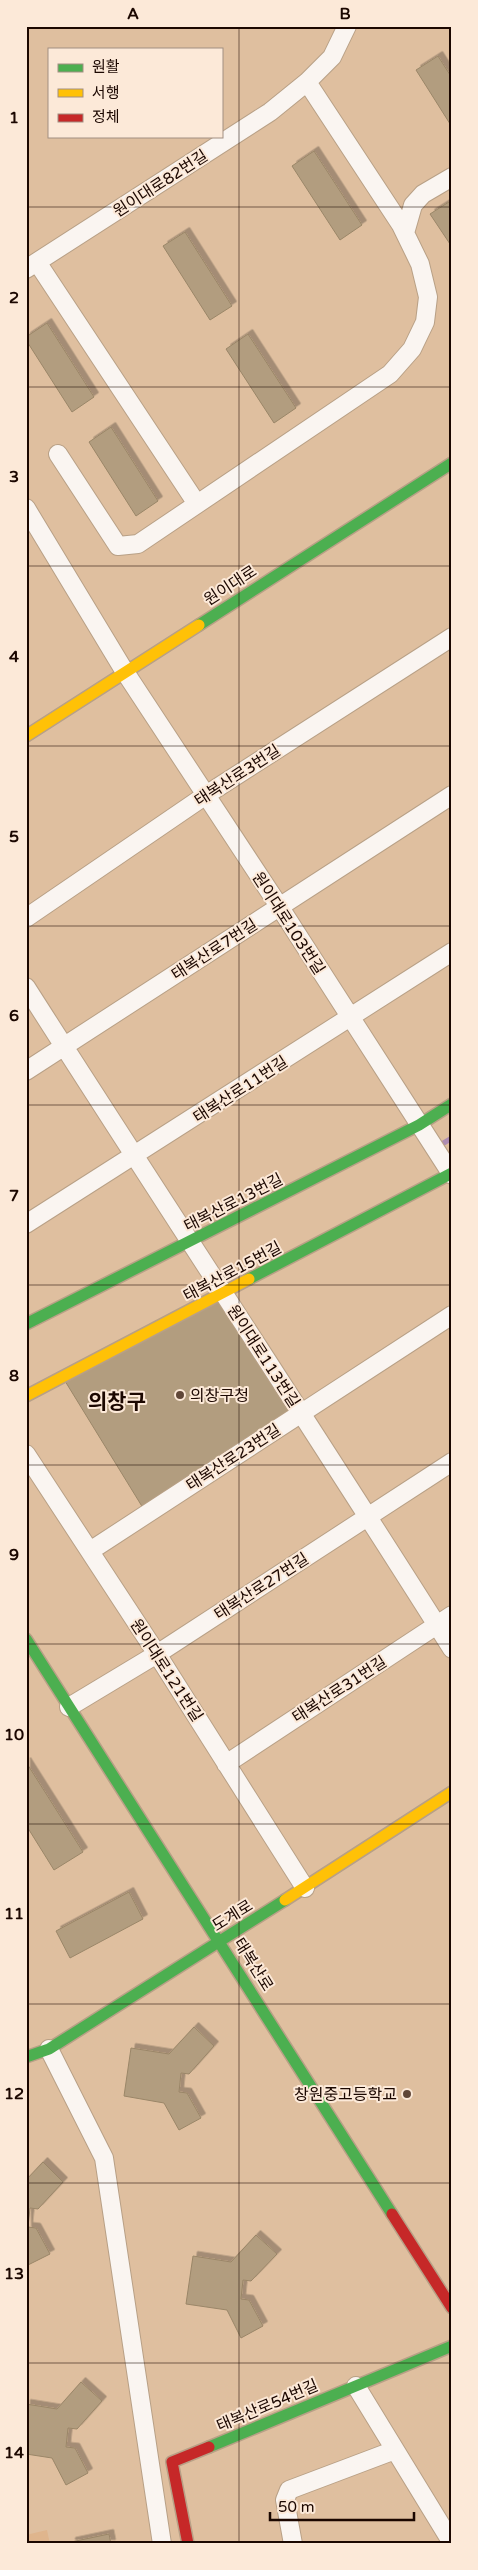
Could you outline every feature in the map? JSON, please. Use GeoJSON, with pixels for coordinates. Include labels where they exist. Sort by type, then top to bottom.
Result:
{"type":"FeatureCollection","features":[{"type":"Feature","properties":{"kind":"street","name":"원이대로82번길"},"geometry":{"type":"LineString","coordinates":[[32,266],[270,112],[307,82],[332,56],[348,26]]}},
{"type":"Feature","properties":{"kind":"street"},"geometry":{"type":"LineString","coordinates":[[58,454],[118,546],[138,544],[390,374],[412,349],[425,322],[428,297],[420,264],[405,233],[307,82]]}},
{"type":"Feature","properties":{"kind":"street"},"geometry":{"type":"LineString","coordinates":[[405,233],[413,204],[423,194],[452,177]]}},
{"type":"Feature","properties":{"kind":"street"},"geometry":{"type":"LineString","coordinates":[[32,266],[197,504]]}},
{"type":"Feature","properties":{"kind":"street","name":"원이대로"},"geometry":{"type":"LineString","coordinates":[[26,736],[452,463]]}},
{"type":"Feature","properties":{"kind":"street","name":"원이대로103번길"},"geometry":{"type":"LineString","coordinates":[[26,508],[125,672],[279,906],[451,1174]]}},
{"type":"Feature","properties":{"kind":"street","name":"태복산로3번길"},"geometry":{"type":"LineString","coordinates":[[26,918],[206,795],[452,637]]}},
{"type":"Feature","properties":{"kind":"street","name":"태복산로7번길"},"geometry":{"type":"LineString","coordinates":[[26,1070],[452,795]]}},
{"type":"Feature","properties":{"kind":"street","name":"태복산로11번길"},"geometry":{"type":"LineString","coordinates":[[26,1224],[452,952]]}},
{"type":"Feature","properties":{"kind":"street","name":"원이대로113번길"},"geometry":{"type":"LineString","coordinates":[[26,987],[452,1649]]}},
{"type":"Feature","properties":{"kind":"street","name":"태복산로13번길"},"geometry":{"type":"LineString","coordinates":[[26,1324],[190,1243],[419,1125],[452,1104]]}},
{"type":"Feature","properties":{"kind":"street","name":"태복산로15번길"},"geometry":{"type":"LineString","coordinates":[[26,1396],[451,1174]]}},
{"type":"Feature","properties":{"kind":"street","name":"태복산로23번길"},"geometry":{"type":"LineString","coordinates":[[90,1552],[452,1315]]}},
{"type":"Feature","properties":{"kind":"street","name":"원이대로121번길"},"geometry":{"type":"LineString","coordinates":[[26,1454],[157,1654],[305,1888]]}},
{"type":"Feature","properties":{"kind":"street","name":"태복산로27번길"},"geometry":{"type":"LineString","coordinates":[[69,1707],[157,1654],[452,1462]]}},
{"type":"Feature","properties":{"kind":"street","name":"태복산로31번길"},"geometry":{"type":"LineString","coordinates":[[226,1764],[452,1615]]}},
{"type":"Feature","properties":{"kind":"street","name":"태복산로"},"geometry":{"type":"LineString","coordinates":[[26,1640],[220,1941],[452,2308]]}},
{"type":"Feature","properties":{"kind":"street","name":"도계로"},"geometry":{"type":"LineString","coordinates":[[26,2057],[48,2049],[305,1888],[452,1792]]}},
{"type":"Feature","properties":{"kind":"street"},"geometry":{"type":"LineString","coordinates":[[48,2049],[104,2158],[162,2544]]}},
{"type":"Feature","properties":{"kind":"street","name":"태복산로54번길"},"geometry":{"type":"LineString","coordinates":[[188,2544],[172,2462],[452,2346]]}},
{"type":"Feature","properties":{"kind":"street"},"geometry":{"type":"LineString","coordinates":[[356,2386],[452,2543]]}},
{"type":"Feature","properties":{"kind":"street"},"geometry":{"type":"LineString","coordinates":[[293,2544],[285,2500],[289,2490],[395,2450]]}},
{"type":"Feature","properties":{"kind":"shaded area"},"geometry":{"type":"Polygon","coordinates":[[[47,2530],[50,2544],[26,2544],[26,2535],[47,2530]]]}},
{"type":"Feature","properties":{"kind":"building"},"geometry":{"type":"Polygon","coordinates":[[[438,56],[452,78],[452,127],[416,70],[438,56]]]}},
{"type":"Feature","properties":{"kind":"building"},"geometry":{"type":"Polygon","coordinates":[[[314,151],[362,225],[340,240],[292,166],[314,151]]]}},
{"type":"Feature","properties":{"kind":"building"},"geometry":{"type":"Polygon","coordinates":[[[452,200],[452,247],[430,214],[452,200]]]}},
{"type":"Feature","properties":{"kind":"building"},"geometry":{"type":"Polygon","coordinates":[[[185,232],[232,306],[210,320],[163,246],[185,232]]]}},
{"type":"Feature","properties":{"kind":"building"},"geometry":{"type":"Polygon","coordinates":[[[47,323],[94,397],[72,412],[26,340],[26,337],[47,323]]]}},
{"type":"Feature","properties":{"kind":"building"},"geometry":{"type":"Polygon","coordinates":[[[248,334],[296,408],[274,423],[226,349],[248,334]]]}},
{"type":"Feature","properties":{"kind":"building"},"geometry":{"type":"Polygon","coordinates":[[[111,427],[158,501],[136,516],[89,442],[111,427]]]}},
{"type":"Feature","properties":{"kind":"building","name":"의창구청"},"geometry":{"type":"Polygon","coordinates":[[[224,1297],[296,1410],[143,1508],[65,1381],[224,1297]]]}},
{"type":"Feature","properties":{"kind":"building"},"geometry":{"type":"Polygon","coordinates":[[[26,1762],[83,1852],[54,1870],[26,1825],[26,1762]]]}},
{"type":"Feature","properties":{"kind":"building"},"geometry":{"type":"Polygon","coordinates":[[[129,1892],[143,1919],[70,1958],[56,1931],[129,1892]]]}},
{"type":"Feature","properties":{"kind":"building"},"geometry":{"type":"Polygon","coordinates":[[[194,2027],[214,2046],[189,2074],[181,2073],[179,2092],[187,2093],[201,2118],[179,2130],[164,2103],[124,2096],[131,2048],[169,2054],[194,2027]]]}},
{"type":"Feature","properties":{"kind":"building"},"geometry":{"type":"Polygon","coordinates":[[[43,2162],[63,2182],[38,2209],[30,2208],[28,2227],[36,2228],[50,2254],[28,2265],[26,2180],[43,2162]]]}},
{"type":"Feature","properties":{"kind":"building"},"geometry":{"type":"Polygon","coordinates":[[[256,2235],[277,2254],[251,2281],[243,2280],[241,2299],[249,2300],[263,2326],[241,2338],[227,2310],[186,2304],[193,2256],[231,2262],[256,2235]]]}},
{"type":"Feature","properties":{"kind":"building"},"geometry":{"type":"Polygon","coordinates":[[[81,2382],[102,2401],[77,2429],[68,2428],[66,2447],[75,2448],[88,2473],[66,2485],[52,2458],[26,2454],[26,2404],[57,2409],[81,2382]]]}},
{"type":"Feature","properties":{"kind":"building"},"geometry":{"type":"Polygon","coordinates":[[[109,2534],[111,2544],[71,2544],[71,2542],[109,2534]]]}},
{"type":"Feature","properties":{"kind":"waterway"},"geometry":{"type":"LineString","coordinates":[[442,1144],[452,1138]]}},
{"type":"Feature","properties":{"kind":"traffic: fast"},"geometry":{"type":"LineString","coordinates":[[199,625],[452,463]]}},
{"type":"Feature","properties":{"kind":"traffic: fast"},"geometry":{"type":"LineString","coordinates":[[26,1324],[419,1125],[452,1104]]}},
{"type":"Feature","properties":{"kind":"traffic: fast"},"geometry":{"type":"LineString","coordinates":[[249,1279],[452,1173]]}},
{"type":"Feature","properties":{"kind":"traffic: fast"},"geometry":{"type":"LineString","coordinates":[[26,1639],[392,2214]]}},
{"type":"Feature","properties":{"kind":"traffic: fast"},"geometry":{"type":"LineString","coordinates":[[26,2057],[49,2049],[285,1900]]}},
{"type":"Feature","properties":{"kind":"traffic: fast"},"geometry":{"type":"LineString","coordinates":[[209,2447],[452,2346]]}},
{"type":"Feature","properties":{"kind":"traffic: slow"},"geometry":{"type":"LineString","coordinates":[[26,736],[199,625]]}},
{"type":"Feature","properties":{"kind":"traffic: slow"},"geometry":{"type":"LineString","coordinates":[[26,1396],[249,1279]]}},
{"type":"Feature","properties":{"kind":"traffic: slow"},"geometry":{"type":"LineString","coordinates":[[285,1900],[452,1792]]}},
{"type":"Feature","properties":{"kind":"traffic: jam"},"geometry":{"type":"LineString","coordinates":[[392,2214],[452,2308]]}},
{"type":"Feature","properties":{"kind":"traffic: jam"},"geometry":{"type":"LineString","coordinates":[[188,2544],[172,2462],[209,2447]]}},
{"type":"Feature","properties":{"kind":"place","name":"의창구청"},"geometry":{"type":"Point","coordinates":[180,1395]}},
{"type":"Feature","properties":{"kind":"place","name":"창원중고등학교"},"geometry":{"type":"Point","coordinates":[407,2094]}},
{"type":"Feature","properties":{"kind":"district","name":"의창구"},"geometry":{"type":"Point","coordinates":[117,1402]}}]}
